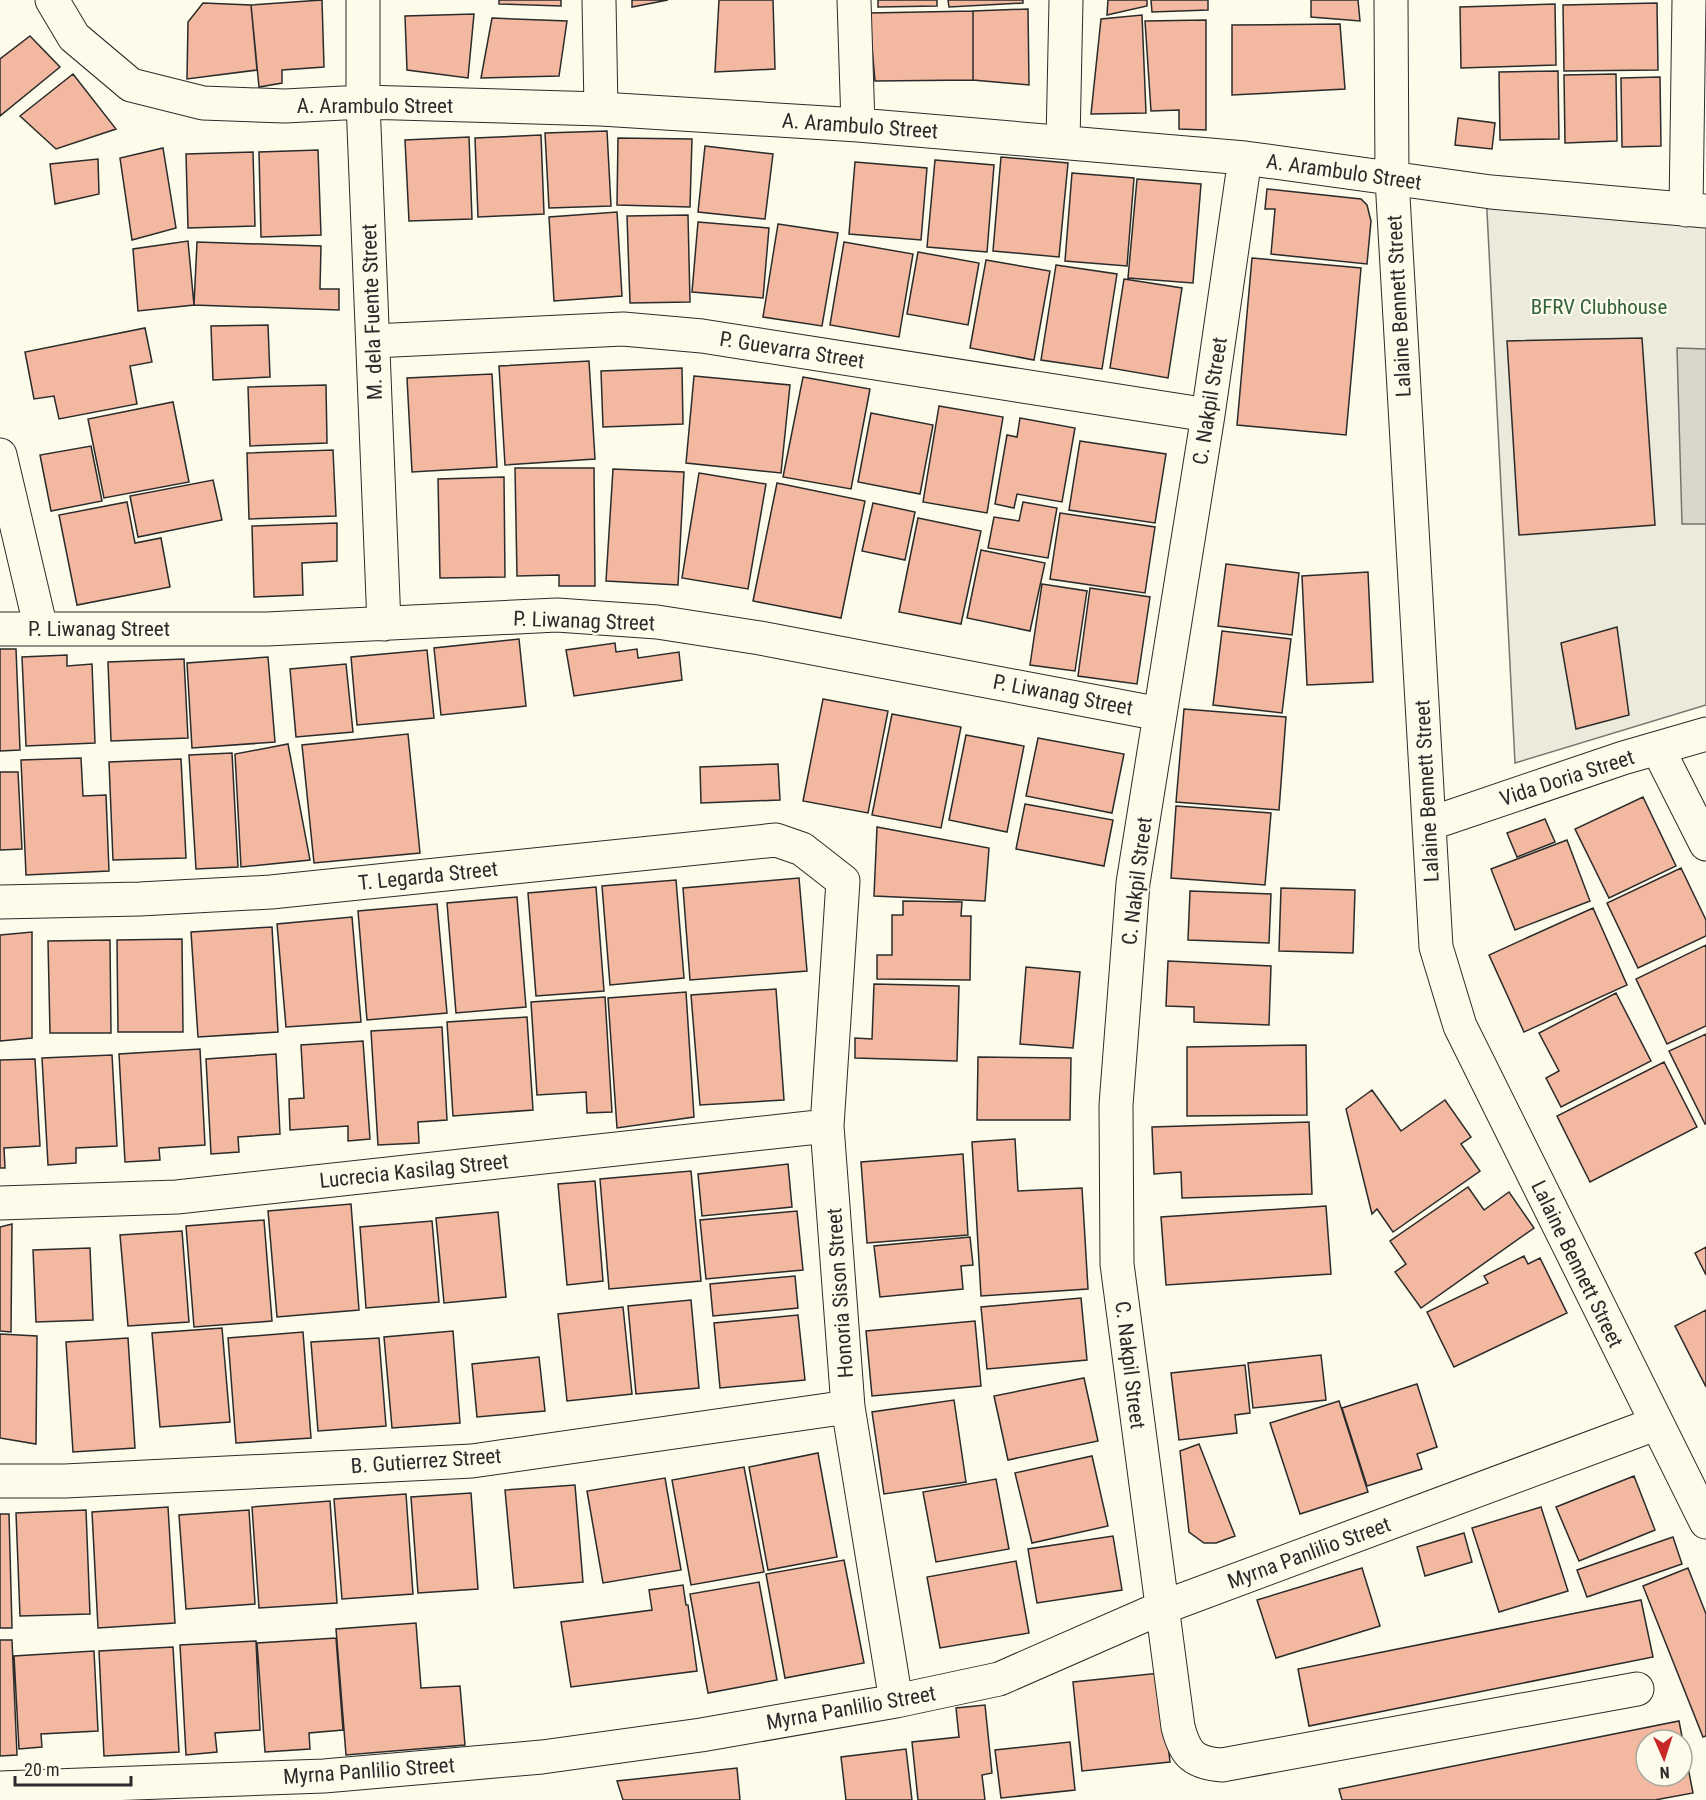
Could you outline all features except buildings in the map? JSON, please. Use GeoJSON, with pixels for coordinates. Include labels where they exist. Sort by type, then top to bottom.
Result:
{"type":"FeatureCollection","features":[{"type":"Feature","properties":{"kind":"street","name":"A. Arambulo Street"},"geometry":{"type":"LineString","coordinates":[[52,0],[74,37],[131,85],[203,103],[285,106],[363,102],[601,109],[858,125],[1245,158],[1491,192],[1696,210]]}},
{"type":"Feature","properties":{"kind":"street","name":"M. dela Fuente Street"},"geometry":{"type":"LineString","coordinates":[[363,0],[363,102],[384,624]]}},
{"type":"Feature","properties":{"kind":"street"},"geometry":{"type":"LineString","coordinates":[[599,0],[601,109]]}},
{"type":"Feature","properties":{"kind":"street"},"geometry":{"type":"LineString","coordinates":[[854,0],[858,125]]}},
{"type":"Feature","properties":{"kind":"street"},"geometry":{"type":"LineString","coordinates":[[1063,141],[1066,0]]}},
{"type":"Feature","properties":{"kind":"street","name":"Lalaine Bennett Street"},"geometry":{"type":"LineString","coordinates":[[1391,0],[1392,179],[1436,947],[1460,1026],[1655,1424],[1706,1522]]}},
{"type":"Feature","properties":{"kind":"street"},"geometry":{"type":"LineString","coordinates":[[1689,0],[1696,210]]}},
{"type":"Feature","properties":{"kind":"street","name":"C. Nakpil Street"},"geometry":{"type":"LineString","coordinates":[[1245,158],[1208,416],[1134,884],[1116,1116],[1117,1264],[1161,1608],[1182,1744],[1192,1757],[1206,1763],[1222,1765],[1637,1689]]}},
{"type":"Feature","properties":{"kind":"street","name":"P. Guevarra Street"},"geometry":{"type":"LineString","coordinates":[[374,341],[623,329],[702,336],[1208,416]]}},
{"type":"Feature","properties":{"kind":"street"},"geometry":{"type":"LineString","coordinates":[[0,455],[42,629]]}},
{"type":"Feature","properties":{"kind":"street","name":"P. Liwanag Street"},"geometry":{"type":"LineString","coordinates":[[0,629],[267,629],[557,615],[657,622],[760,638],[1160,714]]}},
{"type":"Feature","properties":{"kind":"street","name":"Vida Doria Street"},"geometry":{"type":"LineString","coordinates":[[1429,824],[1623,758],[1706,734]]}},
{"type":"Feature","properties":{"kind":"street"},"geometry":{"type":"LineString","coordinates":[[1658,749],[1706,844]]}},
{"type":"Feature","properties":{"kind":"street","name":"T. Legarda Street"},"geometry":{"type":"LineString","coordinates":[[0,902],[140,900],[271,892],[776,840],[802,849],[843,881]]}},
{"type":"Feature","properties":{"kind":"street","name":"Honoria Sison Street"},"geometry":{"type":"LineString","coordinates":[[843,881],[827,1126],[848,1407],[896,1701]]}},
{"type":"Feature","properties":{"kind":"street","name":"Lucrecia Kasilag Street"},"geometry":{"type":"LineString","coordinates":[[0,1203],[177,1197],[827,1126]]}},
{"type":"Feature","properties":{"kind":"street","name":"B. Gutierrez Street"},"geometry":{"type":"LineString","coordinates":[[0,1481],[66,1481],[472,1461],[848,1407]]}},
{"type":"Feature","properties":{"kind":"street","name":"Myrna Panlilio Street"},"geometry":{"type":"LineString","coordinates":[[0,1788],[324,1776],[542,1757],[701,1735],[896,1701],[999,1679],[1161,1608],[1655,1424]]}},
{"type":"Feature","properties":{"kind":"green space","name":"BFRV Clubhouse"},"geometry":{"type":"Polygon","coordinates":[[[1486,192],[1706,208],[1706,705],[1515,763],[1486,192]]]}},
{"type":"Feature","properties":{"kind":"shaded area"},"geometry":{"type":"Polygon","coordinates":[[[1677,348],[1706,349],[1706,524],[1682,524],[1677,348]]]}}]}
